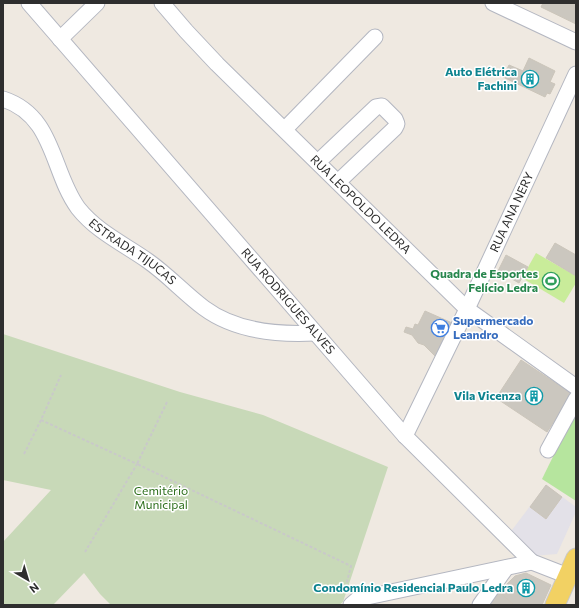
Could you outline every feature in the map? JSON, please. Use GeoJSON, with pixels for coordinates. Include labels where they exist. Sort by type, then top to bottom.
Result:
{"type":"FeatureCollection","features":[{"type":"Feature","properties":{"kind":"main road"},"geometry":{"type":"LineString","coordinates":[[555,605],[576,558]]}},
{"type":"Feature","properties":{"kind":"street","name":"RUA RODRIGUES ALVES"},"geometry":{"type":"LineString","coordinates":[[29,3],[405,436],[532,562],[568,576]]}},
{"type":"Feature","properties":{"kind":"street"},"geometry":{"type":"LineString","coordinates":[[60,40],[97,3]]}},
{"type":"Feature","properties":{"kind":"street","name":"RUA LEOPOLDO LEDRA"},"geometry":{"type":"LineString","coordinates":[[162,3],[206,53],[467,309],[576,387]]}},
{"type":"Feature","properties":{"kind":"street"},"geometry":{"type":"LineString","coordinates":[[493,3],[576,42]]}},
{"type":"Feature","properties":{"kind":"street"},"geometry":{"type":"LineString","coordinates":[[285,129],[375,37]]}},
{"type":"Feature","properties":{"kind":"street","name":"RUA ANA NERY"},"geometry":{"type":"LineString","coordinates":[[405,436],[467,309],[576,74]]}},
{"type":"Feature","properties":{"kind":"street","name":"ESTRADA TIJUCAS"},"geometry":{"type":"LineString","coordinates":[[3,99],[23,108],[40,127],[78,207],[91,222],[162,272],[215,316],[262,331],[296,334],[315,333]]}},
{"type":"Feature","properties":{"kind":"street"},"geometry":{"type":"LineString","coordinates":[[318,162],[376,107],[382,106],[395,119],[397,124],[395,128],[338,182]]}},
{"type":"Feature","properties":{"kind":"street"},"geometry":{"type":"LineString","coordinates":[[548,450],[576,399]]}},
{"type":"Feature","properties":{"kind":"street"},"geometry":{"type":"LineString","coordinates":[[354,602],[532,562]]}},
{"type":"Feature","properties":{"kind":"street"},"geometry":{"type":"LineString","coordinates":[[480,605],[506,568]]}},
{"type":"Feature","properties":{"kind":"path"},"geometry":{"type":"LineString","coordinates":[[24,454],[61,375]]}},
{"type":"Feature","properties":{"kind":"path"},"geometry":{"type":"LineString","coordinates":[[85,552],[137,464],[167,402]]}},
{"type":"Feature","properties":{"kind":"path"},"geometry":{"type":"LineString","coordinates":[[41,420],[351,566],[343,595],[354,602]]}},
{"type":"Feature","properties":{"kind":"shaded area"},"geometry":{"type":"Polygon","coordinates":[[[546,485],[576,507],[576,512],[557,554],[533,556],[509,534],[546,485]]]}},
{"type":"Feature","properties":{"kind":"green space","name":"Quadra de Esportes Felício Ledra"},"geometry":{"type":"Polygon","coordinates":[[[536,253],[576,276],[576,283],[564,303],[522,278],[536,253]]]}},
{"type":"Feature","properties":{"kind":"green space","name":"Cemitério Municipal"},"geometry":{"type":"Polygon","coordinates":[[[3,334],[180,392],[263,415],[388,467],[343,602],[339,605],[111,605],[100,594],[84,573],[53,605],[3,605],[3,542],[51,490],[3,480],[3,334]]]}},
{"type":"Feature","properties":{"kind":"green space"},"geometry":{"type":"Polygon","coordinates":[[[576,410],[576,501],[542,479],[576,410]]]}},
{"type":"Feature","properties":{"kind":"building"},"geometry":{"type":"Polygon","coordinates":[[[543,3],[576,3],[576,24],[541,7],[543,3]]]}},
{"type":"Feature","properties":{"kind":"building","name":"Auto Elétrica Fachini"},"geometry":{"type":"Polygon","coordinates":[[[529,58],[555,71],[550,82],[555,84],[550,94],[547,93],[545,97],[503,77],[509,65],[523,71],[529,58]]]}},
{"type":"Feature","properties":{"kind":"building"},"geometry":{"type":"Polygon","coordinates":[[[555,243],[576,255],[576,276],[546,258],[555,243]]]}},
{"type":"Feature","properties":{"kind":"building"},"geometry":{"type":"Polygon","coordinates":[[[506,255],[528,267],[519,283],[498,271],[506,255]]]}},
{"type":"Feature","properties":{"kind":"building"},"geometry":{"type":"Polygon","coordinates":[[[425,311],[459,326],[442,355],[435,356],[424,345],[418,343],[412,335],[404,332],[406,327],[413,329],[415,324],[418,325],[425,311]]]}},
{"type":"Feature","properties":{"kind":"building","name":"Vila Vicenza"},"geometry":{"type":"Polygon","coordinates":[[[521,360],[572,394],[547,432],[496,398],[521,360]]]}},
{"type":"Feature","properties":{"kind":"building"},"geometry":{"type":"Polygon","coordinates":[[[546,485],[562,497],[546,519],[530,507],[546,485]]]}},
{"type":"Feature","properties":{"kind":"building","name":"Condomínio Residencial Paulo Ledra"},"geometry":{"type":"Polygon","coordinates":[[[526,573],[551,585],[542,605],[514,605],[499,592],[515,576],[526,573]]]}},
{"type":"Feature","properties":{"kind":"building"},"geometry":{"type":"Polygon","coordinates":[[[499,592],[514,605],[488,605],[499,592]]]}},
{"type":"Feature","properties":{"kind":"place","name":"Auto Elétrica Fachini"},"geometry":{"type":"Point","coordinates":[530,79]}},
{"type":"Feature","properties":{"kind":"place","name":"Quadra de Esportes Felício Ledra"},"geometry":{"type":"Point","coordinates":[551,281]}},
{"type":"Feature","properties":{"kind":"place","name":"Supermercado Leandro"},"geometry":{"type":"Point","coordinates":[440,328]}},
{"type":"Feature","properties":{"kind":"place","name":"Vila Vicenza"},"geometry":{"type":"Point","coordinates":[534,396]}},
{"type":"Feature","properties":{"kind":"place","name":"Condomínio Residencial Paulo Ledra"},"geometry":{"type":"Point","coordinates":[526,588]}}]}
